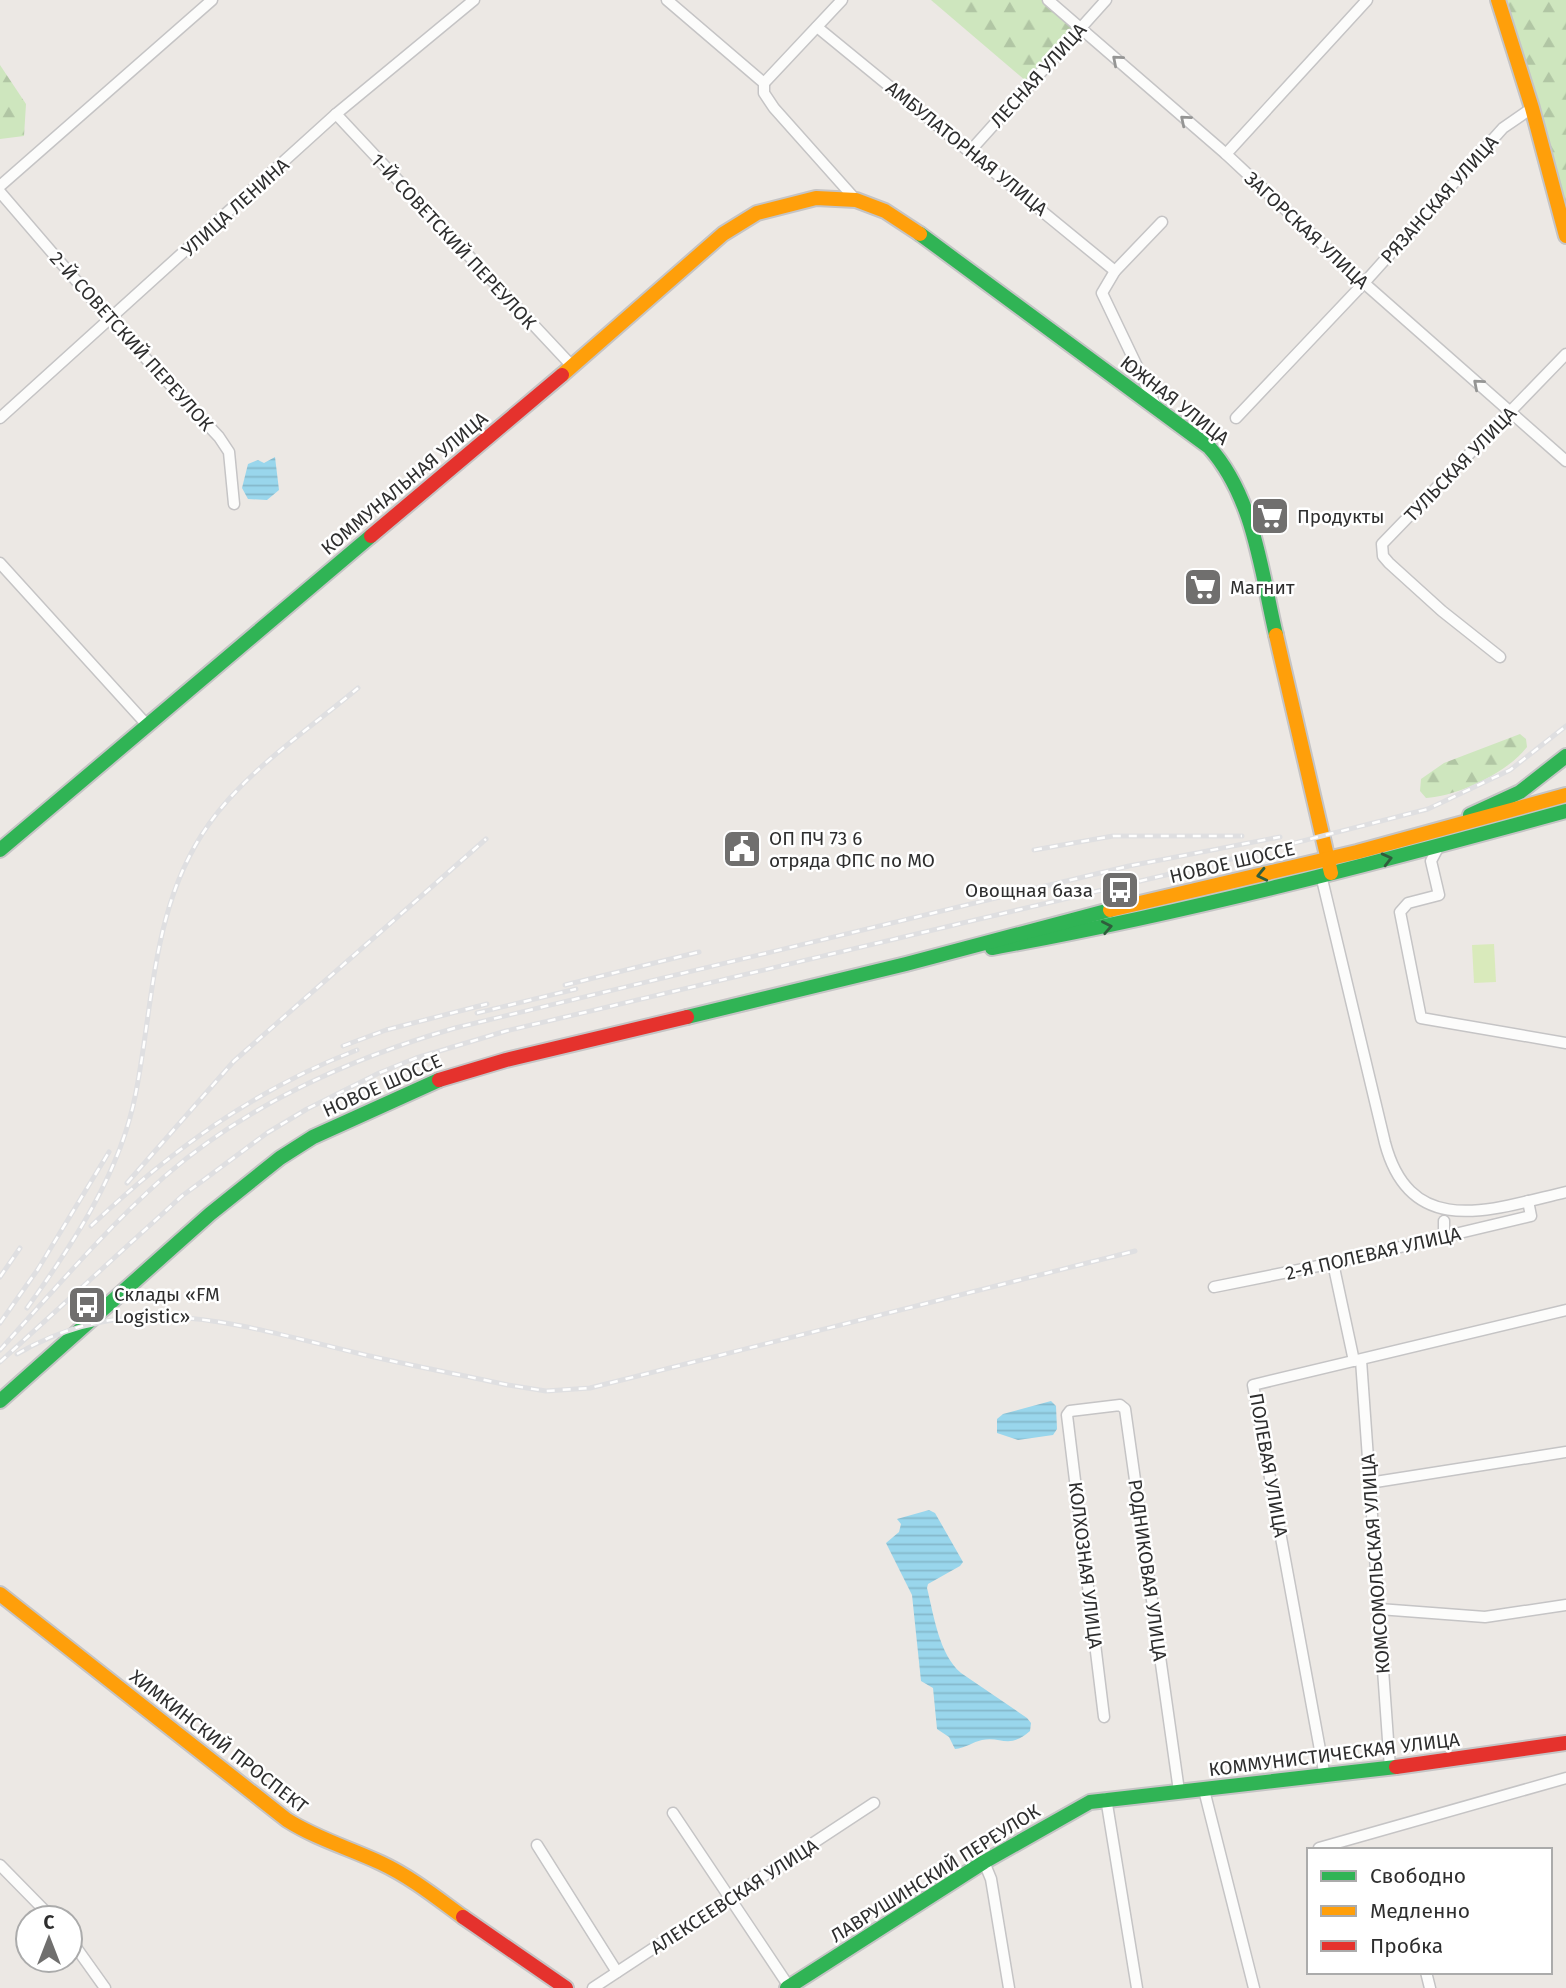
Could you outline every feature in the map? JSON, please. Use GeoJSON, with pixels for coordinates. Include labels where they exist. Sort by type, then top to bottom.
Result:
{"type":"FeatureCollection","features":[{"type":"Feature","properties":{"kind":"street"},"geometry":{"type":"LineString","coordinates":[[0,186],[212,0]]}},
{"type":"Feature","properties":{"kind":"street","name":"УЛИЦА ЛЕНИНА"},"geometry":{"type":"LineString","coordinates":[[0,418],[336,114],[474,0]]}},
{"type":"Feature","properties":{"kind":"street"},"geometry":{"type":"LineString","coordinates":[[667,0],[764,83]]}},
{"type":"Feature","properties":{"kind":"street"},"geometry":{"type":"LineString","coordinates":[[842,0],[764,83],[764,93],[774,108],[856,200]]}},
{"type":"Feature","properties":{"kind":"street","name":"ЗАГОРСКАЯ УЛИЦА"},"geometry":{"type":"LineString","coordinates":[[1048,0],[1226,154],[1364,283],[1566,461]]}},
{"type":"Feature","properties":{"kind":"street","name":"ЛЕСНАЯ УЛИЦА"},"geometry":{"type":"LineString","coordinates":[[971,150],[1106,0]]}},
{"type":"Feature","properties":{"kind":"street"},"geometry":{"type":"LineString","coordinates":[[1226,154],[1367,0]]}},
{"type":"Feature","properties":{"kind":"street"},"geometry":{"type":"LineString","coordinates":[[1498,0],[1532,108],[1566,236]]}},
{"type":"Feature","properties":{"kind":"street","name":"АМБУЛАТОРНАЯ УЛИЦА"},"geometry":{"type":"LineString","coordinates":[[817,27],[971,150],[1115,271]]}},
{"type":"Feature","properties":{"kind":"street","name":"РЯЗАНСКАЯ УЛИЦА"},"geometry":{"type":"LineString","coordinates":[[1236,418],[1364,283],[1503,128],[1532,108]]}},
{"type":"Feature","properties":{"kind":"street","name":"1-Й СОВЕТСКИЙ ПЕРЕУЛОК"},"geometry":{"type":"LineString","coordinates":[[336,114],[572,366]]}},
{"type":"Feature","properties":{"kind":"street","name":"2-Й СОВЕТСКИЙ ПЕРЕУЛОК"},"geometry":{"type":"LineString","coordinates":[[0,191],[110,320],[166,377],[229,452],[234,504]]}},
{"type":"Feature","properties":{"kind":"street","name":"КОММУНАЛЬНАЯ УЛИЦА"},"geometry":{"type":"LineString","coordinates":[[0,850],[572,366],[723,234],[757,213],[816,198],[856,200]]}},
{"type":"Feature","properties":{"kind":"street","name":"ЮЖНАЯ УЛИЦА"},"geometry":{"type":"LineString","coordinates":[[856,200],[885,211],[905,223],[1156,406],[1209,447],[1227,467],[1237,484],[1251,528],[1327,869]]}},
{"type":"Feature","properties":{"kind":"street"},"geometry":{"type":"LineString","coordinates":[[1156,406],[1102,293],[1115,271],[1162,222]]}},
{"type":"Feature","properties":{"kind":"street","name":"ТУЛЬСКАЯ УЛИЦА"},"geometry":{"type":"LineString","coordinates":[[1500,657],[1389,564],[1383,556],[1382,544],[1566,354]]}},
{"type":"Feature","properties":{"kind":"street"},"geometry":{"type":"LineString","coordinates":[[0,563],[148,726]]}},
{"type":"Feature","properties":{"kind":"street"},"geometry":{"type":"LineString","coordinates":[[1566,756],[1535,782],[1505,800],[1414,845],[1431,861],[1439,895],[1408,903],[1401,912],[1422,1018],[1566,1043]]}},
{"type":"Feature","properties":{"kind":"street","name":"НОВОЕ ШОССЕ"},"geometry":{"type":"LineString","coordinates":[[0,1401],[250,1181],[313,1137],[377,1105],[456,1073],[906,964],[1037,927],[1327,869],[1414,845],[1566,795]]}},
{"type":"Feature","properties":{"kind":"street","name":"НОВОЕ ШОССЕ"},"geometry":{"type":"LineString","coordinates":[[1414,845],[1439,846],[1566,811]]}},
{"type":"Feature","properties":{"kind":"street"},"geometry":{"type":"LineString","coordinates":[[0,840],[16,839]]}},
{"type":"Feature","properties":{"kind":"street"},"geometry":{"type":"LineString","coordinates":[[1431,861],[1439,846]]}},
{"type":"Feature","properties":{"kind":"street"},"geometry":{"type":"LineString","coordinates":[[1327,869],[1385,1143],[1401,1183],[1420,1200],[1446,1211],[1472,1212],[1566,1192]]}},
{"type":"Feature","properties":{"kind":"street","name":"2-Я ПОЛЕВАЯ УЛИЦА"},"geometry":{"type":"LineString","coordinates":[[1214,1287],[1333,1263],[1531,1216],[1528,1201]]}},
{"type":"Feature","properties":{"kind":"street"},"geometry":{"type":"LineString","coordinates":[[1444,1221],[1444,1237]]}},
{"type":"Feature","properties":{"kind":"street","name":"КОМСОМОЛЬСКАЯ УЛИЦА"},"geometry":{"type":"LineString","coordinates":[[1333,1263],[1357,1361],[1369,1483],[1390,1768]]}},
{"type":"Feature","properties":{"kind":"street","name":"ПОЛЕВАЯ УЛИЦА"},"geometry":{"type":"LineString","coordinates":[[1325,1777],[1253,1385],[1566,1310]]}},
{"type":"Feature","properties":{"kind":"street","name":"РОДНИКОВАЯ УЛИЦА"},"geometry":{"type":"LineString","coordinates":[[1068,1412],[1120,1405],[1125,1409],[1179,1791]]}},
{"type":"Feature","properties":{"kind":"street","name":"КОЛХОЗНАЯ УЛИЦА"},"geometry":{"type":"LineString","coordinates":[[1068,1412],[1104,1717]]}},
{"type":"Feature","properties":{"kind":"street"},"geometry":{"type":"LineString","coordinates":[[1369,1483],[1566,1452]]}},
{"type":"Feature","properties":{"kind":"street","name":"ХИМКИНСКИЙ ПРОСПЕКТ"},"geometry":{"type":"LineString","coordinates":[[0,1594],[279,1815],[312,1836],[382,1863],[418,1884],[486,1935],[566,1988]]}},
{"type":"Feature","properties":{"kind":"street"},"geometry":{"type":"LineString","coordinates":[[1378,1609],[1485,1617],[1566,1605]]}},
{"type":"Feature","properties":{"kind":"street","name":"КОММУНИСТИЧЕСКАЯ УЛИЦА"},"geometry":{"type":"LineString","coordinates":[[1107,1798],[1325,1777],[1566,1743]]}},
{"type":"Feature","properties":{"kind":"street"},"geometry":{"type":"LineString","coordinates":[[1319,1848],[1566,1778]]}},
{"type":"Feature","properties":{"kind":"street"},"geometry":{"type":"LineString","coordinates":[[1203,1790],[1254,1988]]}},
{"type":"Feature","properties":{"kind":"street"},"geometry":{"type":"LineString","coordinates":[[1107,1798],[1137,1988]]}},
{"type":"Feature","properties":{"kind":"street","name":"ЛАВРУШИНСКИЙ ПЕРЕУЛОК"},"geometry":{"type":"LineString","coordinates":[[789,1988],[984,1862],[1071,1811],[1107,1798]]}},
{"type":"Feature","properties":{"kind":"street","name":"АЛЕКСЕЕВСКАЯ УЛИЦА"},"geometry":{"type":"LineString","coordinates":[[593,1988],[874,1803]]}},
{"type":"Feature","properties":{"kind":"street"},"geometry":{"type":"LineString","coordinates":[[673,1813],[789,1988]]}},
{"type":"Feature","properties":{"kind":"street"},"geometry":{"type":"LineString","coordinates":[[537,1844],[617,1972]]}},
{"type":"Feature","properties":{"kind":"street"},"geometry":{"type":"LineString","coordinates":[[984,1862],[991,1879],[1009,1988]]}},
{"type":"Feature","properties":{"kind":"street"},"geometry":{"type":"LineString","coordinates":[[0,1865],[38,1904]]}},
{"type":"Feature","properties":{"kind":"street"},"geometry":{"type":"LineString","coordinates":[[84,1959],[105,1988]]}},
{"type":"Feature","properties":{"kind":"green space"},"geometry":{"type":"Polygon","coordinates":[[[931,0],[1042,0],[1074,29],[1026,81],[931,0]]]}},
{"type":"Feature","properties":{"kind":"green space"},"geometry":{"type":"Polygon","coordinates":[[[1507,0],[1566,0],[1566,210],[1559,181],[1507,0]]]}},
{"type":"Feature","properties":{"kind":"green space"},"geometry":{"type":"Polygon","coordinates":[[[0,65],[26,104],[24,136],[0,139],[0,65]]]}},
{"type":"Feature","properties":{"kind":"green space"},"geometry":{"type":"Polygon","coordinates":[[[1520,734],[1526,739],[1527,747],[1507,766],[1481,782],[1452,793],[1426,798],[1420,791],[1421,779],[1444,763],[1520,734]]]}},
{"type":"Feature","properties":{"kind":"green space"},"geometry":{"type":"Polygon","coordinates":[[[1494,944],[1496,982],[1474,983],[1472,945],[1494,944]]]}},
{"type":"Feature","properties":{"kind":"water"},"geometry":{"type":"Polygon","coordinates":[[[275,457],[279,490],[267,500],[248,499],[242,488],[248,464],[258,460],[264,463],[275,457]]]}},
{"type":"Feature","properties":{"kind":"water"},"geometry":{"type":"Polygon","coordinates":[[[1051,1401],[1056,1406],[1057,1429],[1053,1435],[1018,1440],[997,1433],[997,1419],[1003,1414],[1051,1401]]]}},
{"type":"Feature","properties":{"kind":"water"},"geometry":{"type":"Polygon","coordinates":[[[929,1510],[935,1513],[963,1562],[928,1584],[942,1645],[961,1673],[1031,1723],[1030,1731],[1016,1740],[982,1740],[955,1749],[949,1737],[937,1729],[933,1688],[921,1681],[912,1595],[886,1543],[899,1532],[901,1524],[897,1519],[929,1510]]]}},
{"type":"Feature","properties":{"kind":"railway"},"geometry":{"type":"LineString","coordinates":[[27,1308],[78,1233],[119,1150],[136,1092],[166,920],[190,855],[209,824],[241,786],[358,688]]}},
{"type":"Feature","properties":{"kind":"railway"},"geometry":{"type":"LineString","coordinates":[[0,1362],[182,1196],[267,1133],[307,1109],[379,1073],[416,1058],[506,1031],[1208,865],[1428,809],[1510,770],[1566,726]]}},
{"type":"Feature","properties":{"kind":"railway"},"geometry":{"type":"LineString","coordinates":[[1034,850],[1113,836],[1242,836]]}},
{"type":"Feature","properties":{"kind":"railway"},"geometry":{"type":"LineString","coordinates":[[0,1350],[121,1218],[196,1151],[265,1106],[377,1054],[455,1028],[1129,866],[1280,837]]}},
{"type":"Feature","properties":{"kind":"railway"},"geometry":{"type":"LineString","coordinates":[[127,1183],[234,1061],[486,839]]}},
{"type":"Feature","properties":{"kind":"railway"},"geometry":{"type":"LineString","coordinates":[[565,985],[699,952]]}},
{"type":"Feature","properties":{"kind":"railway"},"geometry":{"type":"LineString","coordinates":[[477,1013],[576,989]]}},
{"type":"Feature","properties":{"kind":"railway"},"geometry":{"type":"LineString","coordinates":[[343,1046],[386,1030],[487,1004]]}},
{"type":"Feature","properties":{"kind":"railway"},"geometry":{"type":"LineString","coordinates":[[91,1226],[152,1172],[215,1124],[284,1083],[357,1050]]}},
{"type":"Feature","properties":{"kind":"railway"},"geometry":{"type":"LineString","coordinates":[[0,1323],[38,1269],[109,1152]]}},
{"type":"Feature","properties":{"kind":"railway"},"geometry":{"type":"LineString","coordinates":[[0,1277],[20,1248]]}},
{"type":"Feature","properties":{"kind":"railway"},"geometry":{"type":"LineString","coordinates":[[17,1354],[59,1334],[101,1322],[143,1317],[185,1318],[227,1323],[508,1385],[546,1391],[590,1388],[1135,1251]]}},
{"type":"Feature","properties":{"kind":"traffic: fast"},"geometry":{"type":"LineString","coordinates":[[920,234],[1209,447],[1236,488],[1246,512],[1276,635]]}},
{"type":"Feature","properties":{"kind":"traffic: fast"},"geometry":{"type":"LineString","coordinates":[[0,850],[371,536]]}},
{"type":"Feature","properties":{"kind":"traffic: fast"},"geometry":{"type":"LineString","coordinates":[[1470,815],[1520,792],[1566,756]]}},
{"type":"Feature","properties":{"kind":"traffic: fast"},"geometry":{"type":"LineString","coordinates":[[992,948],[1137,919],[1280,886],[1566,811]]}},
{"type":"Feature","properties":{"kind":"traffic: fast"},"geometry":{"type":"LineString","coordinates":[[687,1017],[906,964],[1110,910]]}},
{"type":"Feature","properties":{"kind":"traffic: fast"},"geometry":{"type":"LineString","coordinates":[[0,1401],[210,1214],[280,1158],[313,1137],[439,1080]]}},
{"type":"Feature","properties":{"kind":"traffic: fast"},"geometry":{"type":"LineString","coordinates":[[787,1988],[984,1862],[1090,1802],[1396,1767]]}},
{"type":"Feature","properties":{"kind":"traffic: slow"},"geometry":{"type":"LineString","coordinates":[[1498,0],[1532,108],[1566,236]]}},
{"type":"Feature","properties":{"kind":"traffic: slow"},"geometry":{"type":"LineString","coordinates":[[562,375],[723,234],[757,213],[816,198],[856,200],[885,211],[920,234]]}},
{"type":"Feature","properties":{"kind":"traffic: slow"},"geometry":{"type":"LineString","coordinates":[[1276,635],[1331,873]]}},
{"type":"Feature","properties":{"kind":"traffic: slow"},"geometry":{"type":"LineString","coordinates":[[1110,910],[1357,852],[1566,795]]}},
{"type":"Feature","properties":{"kind":"traffic: slow"},"geometry":{"type":"LineString","coordinates":[[0,1594],[287,1820],[392,1869],[424,1888],[463,1917]]}},
{"type":"Feature","properties":{"kind":"traffic: jam"},"geometry":{"type":"LineString","coordinates":[[371,536],[562,375]]}},
{"type":"Feature","properties":{"kind":"traffic: jam"},"geometry":{"type":"LineString","coordinates":[[439,1080],[506,1060],[687,1017]]}},
{"type":"Feature","properties":{"kind":"traffic: jam"},"geometry":{"type":"LineString","coordinates":[[1396,1767],[1566,1743]]}},
{"type":"Feature","properties":{"kind":"traffic: jam"},"geometry":{"type":"LineString","coordinates":[[463,1917],[566,1988]]}},
{"type":"Feature","properties":{"kind":"place","name":"Продукты"},"geometry":{"type":"Point","coordinates":[1270,516]}},
{"type":"Feature","properties":{"kind":"place","name":"Магнит"},"geometry":{"type":"Point","coordinates":[1203,587]}},
{"type":"Feature","properties":{"kind":"place","name":"ОП ПЧ 73 6 отряда ФПС по МО"},"geometry":{"type":"Point","coordinates":[742,849]}},
{"type":"Feature","properties":{"kind":"place","name":"Овощная база"},"geometry":{"type":"Point","coordinates":[1120,890]}},
{"type":"Feature","properties":{"kind":"place","name":"Склады «FM Logistic»"},"geometry":{"type":"Point","coordinates":[87,1305]}}]}
